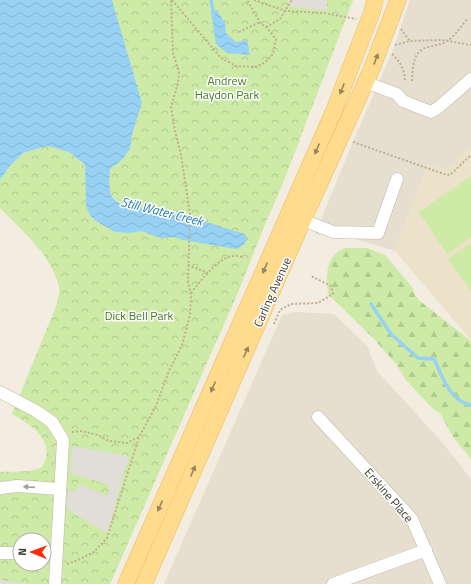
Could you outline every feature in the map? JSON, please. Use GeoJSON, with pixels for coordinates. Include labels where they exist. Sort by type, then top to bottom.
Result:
{"type":"FeatureCollection","features":[{"type":"Feature","properties":{"kind":"main road","name":"Carling Avenue"},"geometry":{"type":"LineString","coordinates":[[126,584],[330,120],[372,12],[375,0]]}},
{"type":"Feature","properties":{"kind":"main road","name":"Carling Avenue"},"geometry":{"type":"LineString","coordinates":[[144,584],[303,220],[372,68],[398,0]]}},
{"type":"Feature","properties":{"kind":"street"},"geometry":{"type":"LineString","coordinates":[[365,82],[397,94],[403,101],[431,112],[439,107],[471,79]]}},
{"type":"Feature","properties":{"kind":"street"},"geometry":{"type":"LineString","coordinates":[[303,220],[333,232],[378,233],[396,179]]}},
{"type":"Feature","properties":{"kind":"street"},"geometry":{"type":"LineString","coordinates":[[0,392],[36,411],[52,422],[63,440],[59,489],[52,539]]}},
{"type":"Feature","properties":{"kind":"street","name":"Erskine Place"},"geometry":{"type":"LineString","coordinates":[[318,417],[412,519],[440,584]]}},
{"type":"Feature","properties":{"kind":"street"},"geometry":{"type":"LineString","coordinates":[[0,488],[17,486],[59,489]]}},
{"type":"Feature","properties":{"kind":"street"},"geometry":{"type":"LineString","coordinates":[[333,584],[426,550]]}},
{"type":"Feature","properties":{"kind":"street"},"geometry":{"type":"LineString","coordinates":[[0,553],[12,553]]}},
{"type":"Feature","properties":{"kind":"street"},"geometry":{"type":"LineString","coordinates":[[52,558],[56,567],[55,584]]}},
{"type":"Feature","properties":{"kind":"path"},"geometry":{"type":"LineString","coordinates":[[171,0],[221,58],[236,66],[256,67],[265,62],[273,54],[276,38],[260,22],[248,0]]}},
{"type":"Feature","properties":{"kind":"path"},"geometry":{"type":"LineString","coordinates":[[56,567],[78,560],[94,552],[107,538],[139,437],[156,406],[169,371],[182,345],[190,315],[191,293],[188,282],[188,252],[190,214],[181,155],[171,107],[178,83],[178,72],[173,53],[171,0]]}},
{"type":"Feature","properties":{"kind":"path"},"geometry":{"type":"LineString","coordinates":[[254,0],[286,11],[324,13],[358,19]]}},
{"type":"Feature","properties":{"kind":"path"},"geometry":{"type":"LineString","coordinates":[[266,27],[280,19],[292,0]]}},
{"type":"Feature","properties":{"kind":"path"},"geometry":{"type":"LineString","coordinates":[[412,81],[412,65],[417,54],[426,47],[439,45],[448,41],[468,18]]}},
{"type":"Feature","properties":{"kind":"path"},"geometry":{"type":"LineString","coordinates":[[239,32],[260,22]]}},
{"type":"Feature","properties":{"kind":"path"},"geometry":{"type":"LineString","coordinates":[[398,24],[410,41]]}},
{"type":"Feature","properties":{"kind":"path"},"geometry":{"type":"LineString","coordinates":[[390,45],[410,41],[442,40],[471,45]]}},
{"type":"Feature","properties":{"kind":"path"},"geometry":{"type":"LineString","coordinates":[[388,50],[401,65],[404,71],[405,80]]}},
{"type":"Feature","properties":{"kind":"path"},"geometry":{"type":"LineString","coordinates":[[348,140],[450,175],[471,155]]}},
{"type":"Feature","properties":{"kind":"path"},"geometry":{"type":"LineString","coordinates":[[191,293],[208,273],[223,260],[233,256],[243,257]]}},
{"type":"Feature","properties":{"kind":"path"},"geometry":{"type":"LineString","coordinates":[[188,265],[208,273]]}},
{"type":"Feature","properties":{"kind":"path"},"geometry":{"type":"LineString","coordinates":[[274,324],[280,310],[290,304],[318,303],[333,294],[332,286],[311,276]]}},
{"type":"Feature","properties":{"kind":"path"},"geometry":{"type":"LineString","coordinates":[[63,440],[68,432],[81,431],[98,435],[109,442],[127,443],[139,437]]}},
{"type":"Feature","properties":{"kind":"shaded area"},"geometry":{"type":"Polygon","coordinates":[[[289,0],[327,0],[327,10],[289,7],[289,0]]]}},
{"type":"Feature","properties":{"kind":"shaded area"},"geometry":{"type":"Polygon","coordinates":[[[410,0],[471,0],[471,147],[446,170],[428,165],[395,251],[352,238],[315,234],[393,50],[410,0]]]}},
{"type":"Feature","properties":{"kind":"shaded area"},"geometry":{"type":"Polygon","coordinates":[[[471,147],[470,339],[395,251],[428,165],[446,170],[471,147]]]}},
{"type":"Feature","properties":{"kind":"shaded area"},"geometry":{"type":"Polygon","coordinates":[[[295,312],[334,314],[367,346],[377,371],[441,441],[471,479],[471,584],[164,584],[282,315],[295,312]]]}},
{"type":"Feature","properties":{"kind":"shaded area"},"geometry":{"type":"Polygon","coordinates":[[[72,446],[129,456],[107,533],[67,509],[68,488],[75,492],[79,484],[107,496],[110,485],[70,473],[72,446]]]}},
{"type":"Feature","properties":{"kind":"shaded area"},"geometry":{"type":"Polygon","coordinates":[[[0,580],[28,584],[0,584],[0,580]]]}},
{"type":"Feature","properties":{"kind":"green space"},"geometry":{"type":"Polygon","coordinates":[[[112,0],[353,0],[283,183],[239,290],[110,584],[0,584],[0,472],[38,469],[44,465],[45,462],[47,450],[41,437],[31,426],[12,414],[57,304],[59,286],[55,274],[42,253],[26,234],[0,208],[0,180],[9,167],[23,153],[47,146],[69,152],[85,166],[86,206],[115,232],[128,233],[154,208],[134,207],[121,203],[111,194],[109,188],[110,169],[122,160],[130,149],[132,135],[142,103],[112,0]]]}},
{"type":"Feature","properties":{"kind":"green space"},"geometry":{"type":"Polygon","coordinates":[[[471,176],[471,237],[447,254],[419,212],[471,176]]]}},
{"type":"Feature","properties":{"kind":"green space"},"geometry":{"type":"Polygon","coordinates":[[[471,243],[471,291],[448,259],[471,243]]]}},
{"type":"Feature","properties":{"kind":"green space"},"geometry":{"type":"Polygon","coordinates":[[[345,248],[367,248],[385,255],[412,287],[415,295],[420,301],[471,341],[471,459],[453,437],[440,413],[433,409],[406,380],[396,364],[375,340],[328,294],[327,273],[330,261],[338,251],[345,248]]]}},
{"type":"Feature","properties":{"kind":"water"},"geometry":{"type":"Polygon","coordinates":[[[0,0],[112,0],[142,103],[132,135],[130,149],[122,160],[110,169],[110,193],[118,202],[128,206],[167,210],[245,234],[247,239],[241,247],[236,249],[173,237],[160,238],[142,231],[128,233],[115,232],[96,221],[90,215],[86,206],[85,165],[69,152],[47,146],[23,153],[9,167],[0,180],[0,0]]]}},
{"type":"Feature","properties":{"kind":"water"},"geometry":{"type":"Polygon","coordinates":[[[217,10],[225,23],[226,33],[236,42],[247,40],[250,55],[227,53],[216,44],[211,12],[217,10]]]}},
{"type":"Feature","properties":{"kind":"waterway"},"geometry":{"type":"LineString","coordinates":[[211,0],[214,16]]}},
{"type":"Feature","properties":{"kind":"waterway","name":"Still Water Creek"},"geometry":{"type":"LineString","coordinates":[[371,304],[391,334],[418,358],[434,359],[452,393],[457,399],[471,405]]}},
{"type":"Feature","properties":{"kind":"park label","name":"Andrew Haydon Park"},"geometry":{"type":"Point","coordinates":[227,87]}},
{"type":"Feature","properties":{"kind":"park label","name":"Dick Bell Park"},"geometry":{"type":"Point","coordinates":[139,315]}}]}
